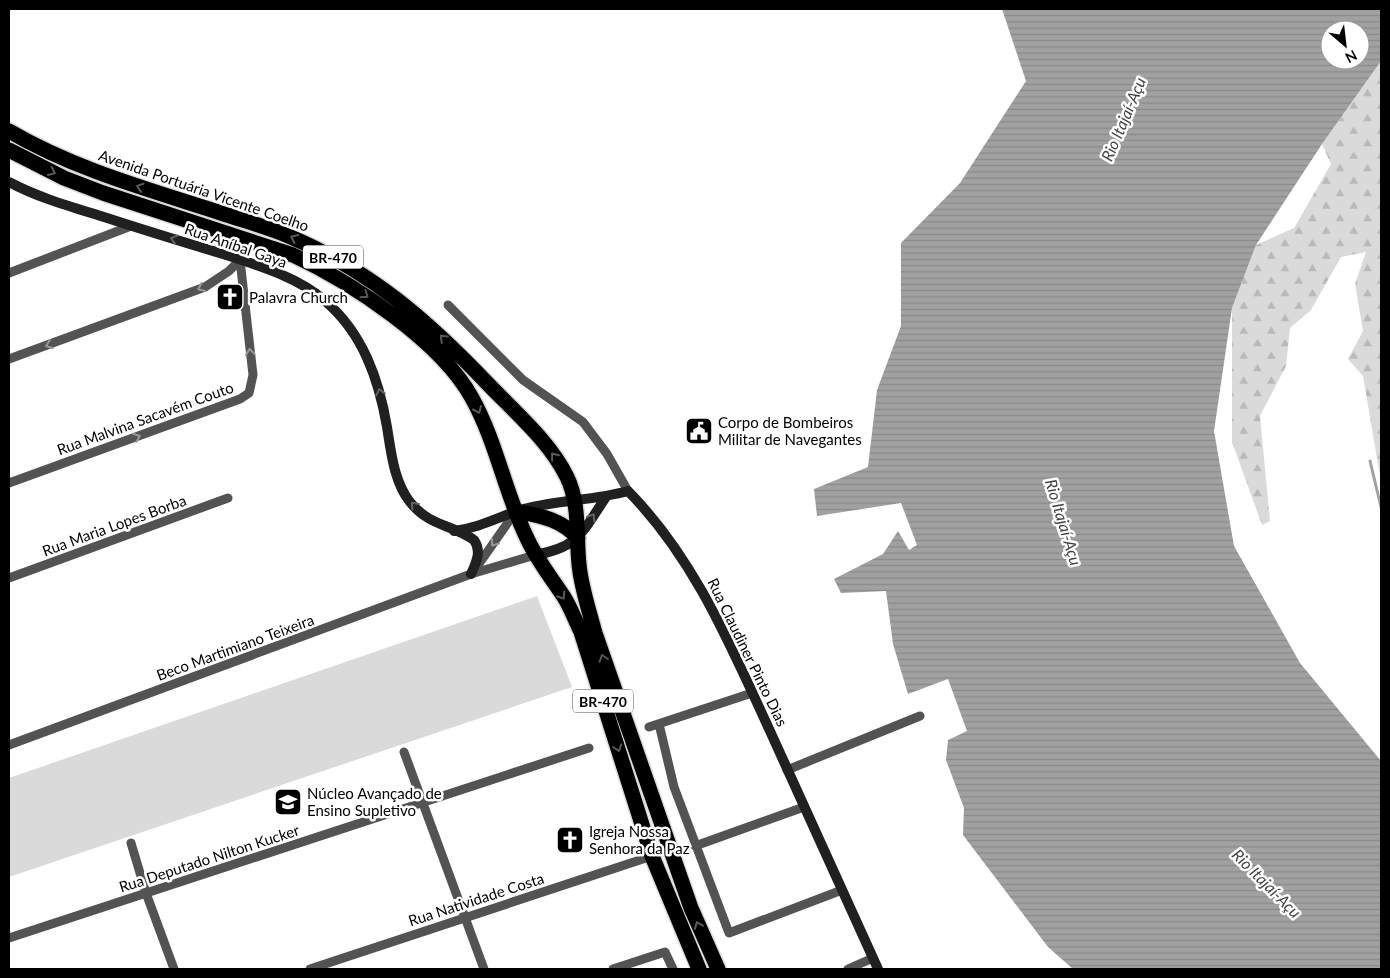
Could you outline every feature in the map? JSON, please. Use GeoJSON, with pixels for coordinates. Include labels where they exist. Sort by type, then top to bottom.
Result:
{"type":"FeatureCollection","features":[{"type":"Feature","properties":{"kind":"highway","name":"Avenida Portuária Vicente Coelho"},"geometry":{"type":"LineString","coordinates":[[9,130],[35,146],[108,176],[283,234],[316,248],[376,282],[424,321],[521,418],[560,464],[568,479],[574,500],[582,586],[595,633],[691,908],[718,969]]}},
{"type":"Feature","properties":{"kind":"highway","name":"BR-470"},"geometry":{"type":"LineString","coordinates":[[9,150],[64,178],[103,193],[293,255],[340,278],[370,299],[431,348],[462,383],[481,417],[516,512],[535,555],[564,597],[581,632],[652,856],[699,969]]}},
{"type":"Feature","properties":{"kind":"highway"},"geometry":{"type":"LineString","coordinates":[[516,512],[558,521],[569,528],[578,538]]}},
{"type":"Feature","properties":{"kind":"main road","name":"Rua Aníbal Gaya"},"geometry":{"type":"LineString","coordinates":[[9,182],[51,200],[240,260],[283,276],[325,300],[344,321],[361,347],[376,378],[394,462],[404,493],[416,509],[430,520],[468,536],[477,545],[478,559],[471,574]]}},
{"type":"Feature","properties":{"kind":"main road"},"geometry":{"type":"LineString","coordinates":[[454,531],[482,526],[516,512],[574,500],[606,497],[628,490]]}},
{"type":"Feature","properties":{"kind":"main road","name":"Rua Claudiner Pinto Dias"},"geometry":{"type":"LineString","coordinates":[[628,490],[654,519],[697,580],[716,615],[878,969]]}},
{"type":"Feature","properties":{"kind":"main road"},"geometry":{"type":"LineString","coordinates":[[535,555],[563,549],[578,538],[606,497]]}},
{"type":"Feature","properties":{"kind":"street"},"geometry":{"type":"LineString","coordinates":[[9,273],[130,226]]}},
{"type":"Feature","properties":{"kind":"street"},"geometry":{"type":"LineString","coordinates":[[9,359],[205,287],[230,271],[240,260]]}},
{"type":"Feature","properties":{"kind":"street","name":"Rua Malvina Sacavém Couto"},"geometry":{"type":"LineString","coordinates":[[9,482],[240,400],[249,393],[253,375],[240,260]]}},
{"type":"Feature","properties":{"kind":"street","name":"Rua Claudiner Pinto Dias"},"geometry":{"type":"LineString","coordinates":[[448,306],[523,380],[583,422],[607,454],[628,490]]}},
{"type":"Feature","properties":{"kind":"street","name":"Rua Maria Lopes Borba"},"geometry":{"type":"LineString","coordinates":[[9,578],[228,498]]}},
{"type":"Feature","properties":{"kind":"street"},"geometry":{"type":"LineString","coordinates":[[471,574],[516,512]]}},
{"type":"Feature","properties":{"kind":"street","name":"Beco Martimiano Teixeira"},"geometry":{"type":"LineString","coordinates":[[9,745],[471,574],[535,555]]}},
{"type":"Feature","properties":{"kind":"street"},"geometry":{"type":"LineString","coordinates":[[649,727],[752,693]]}},
{"type":"Feature","properties":{"kind":"street"},"geometry":{"type":"LineString","coordinates":[[788,770],[920,716]]}},
{"type":"Feature","properties":{"kind":"street"},"geometry":{"type":"LineString","coordinates":[[659,724],[674,787],[729,932],[842,890]]}},
{"type":"Feature","properties":{"kind":"street","name":"Rua Deputado Nilton Kucker"},"geometry":{"type":"LineString","coordinates":[[9,938],[589,748]]}},
{"type":"Feature","properties":{"kind":"street"},"geometry":{"type":"LineString","coordinates":[[404,752],[484,969]]}},
{"type":"Feature","properties":{"kind":"street"},"geometry":{"type":"LineString","coordinates":[[696,846],[804,807]]}},
{"type":"Feature","properties":{"kind":"street"},"geometry":{"type":"LineString","coordinates":[[131,843],[146,893],[174,969]]}},
{"type":"Feature","properties":{"kind":"street","name":"Rua Natividade Costa"},"geometry":{"type":"LineString","coordinates":[[310,969],[652,856]]}},
{"type":"Feature","properties":{"kind":"street"},"geometry":{"type":"LineString","coordinates":[[613,969],[665,952],[673,969]]}},
{"type":"Feature","properties":{"kind":"street"},"geometry":{"type":"LineString","coordinates":[[848,969],[873,958]]}},
{"type":"Feature","properties":{"kind":"green space"},"geometry":{"type":"Polygon","coordinates":[[[1381,61],[1381,482],[1363,376],[1348,359],[1363,331],[1355,284],[1366,252],[1341,257],[1311,310],[1290,328],[1286,366],[1260,416],[1270,521],[1262,525],[1232,442],[1232,308],[1256,245],[1294,228],[1331,164],[1322,144],[1381,61]]]}},
{"type":"Feature","properties":{"kind":"green space"},"geometry":{"type":"Polygon","coordinates":[[[537,596],[572,687],[9,877],[9,778],[537,596]]]}},
{"type":"Feature","properties":{"kind":"water","name":"Rio Itajaí-Açu"},"geometry":{"type":"Polygon","coordinates":[[[1002,9],[1381,9],[1381,61],[1322,144],[1256,245],[1232,308],[1214,431],[1234,546],[1300,663],[1381,761],[1381,969],[1073,969],[1048,947],[963,835],[964,808],[946,760],[948,740],[967,731],[948,679],[908,694],[893,644],[886,591],[841,593],[834,579],[883,554],[898,531],[909,550],[917,545],[901,503],[817,516],[814,489],[868,467],[877,390],[901,326],[901,243],[960,183],[1026,81],[1002,9]]]}},
{"type":"Feature","properties":{"kind":"waterway"},"geometry":{"type":"LineString","coordinates":[[1370,461],[1381,507]]}},
{"type":"Feature","properties":{"kind":"place","name":"Palavra Church"},"geometry":{"type":"Point","coordinates":[230,297]}},
{"type":"Feature","properties":{"kind":"place","name":"Corpo de Bombeiros Militar de Navegantes"},"geometry":{"type":"Point","coordinates":[699,431]}},
{"type":"Feature","properties":{"kind":"place","name":"Núcleo Avançado de Ensino Supletivo"},"geometry":{"type":"Point","coordinates":[288,802]}},
{"type":"Feature","properties":{"kind":"place","name":"Igreja Nossa Senhora da Paz"},"geometry":{"type":"Point","coordinates":[570,840]}}]}
